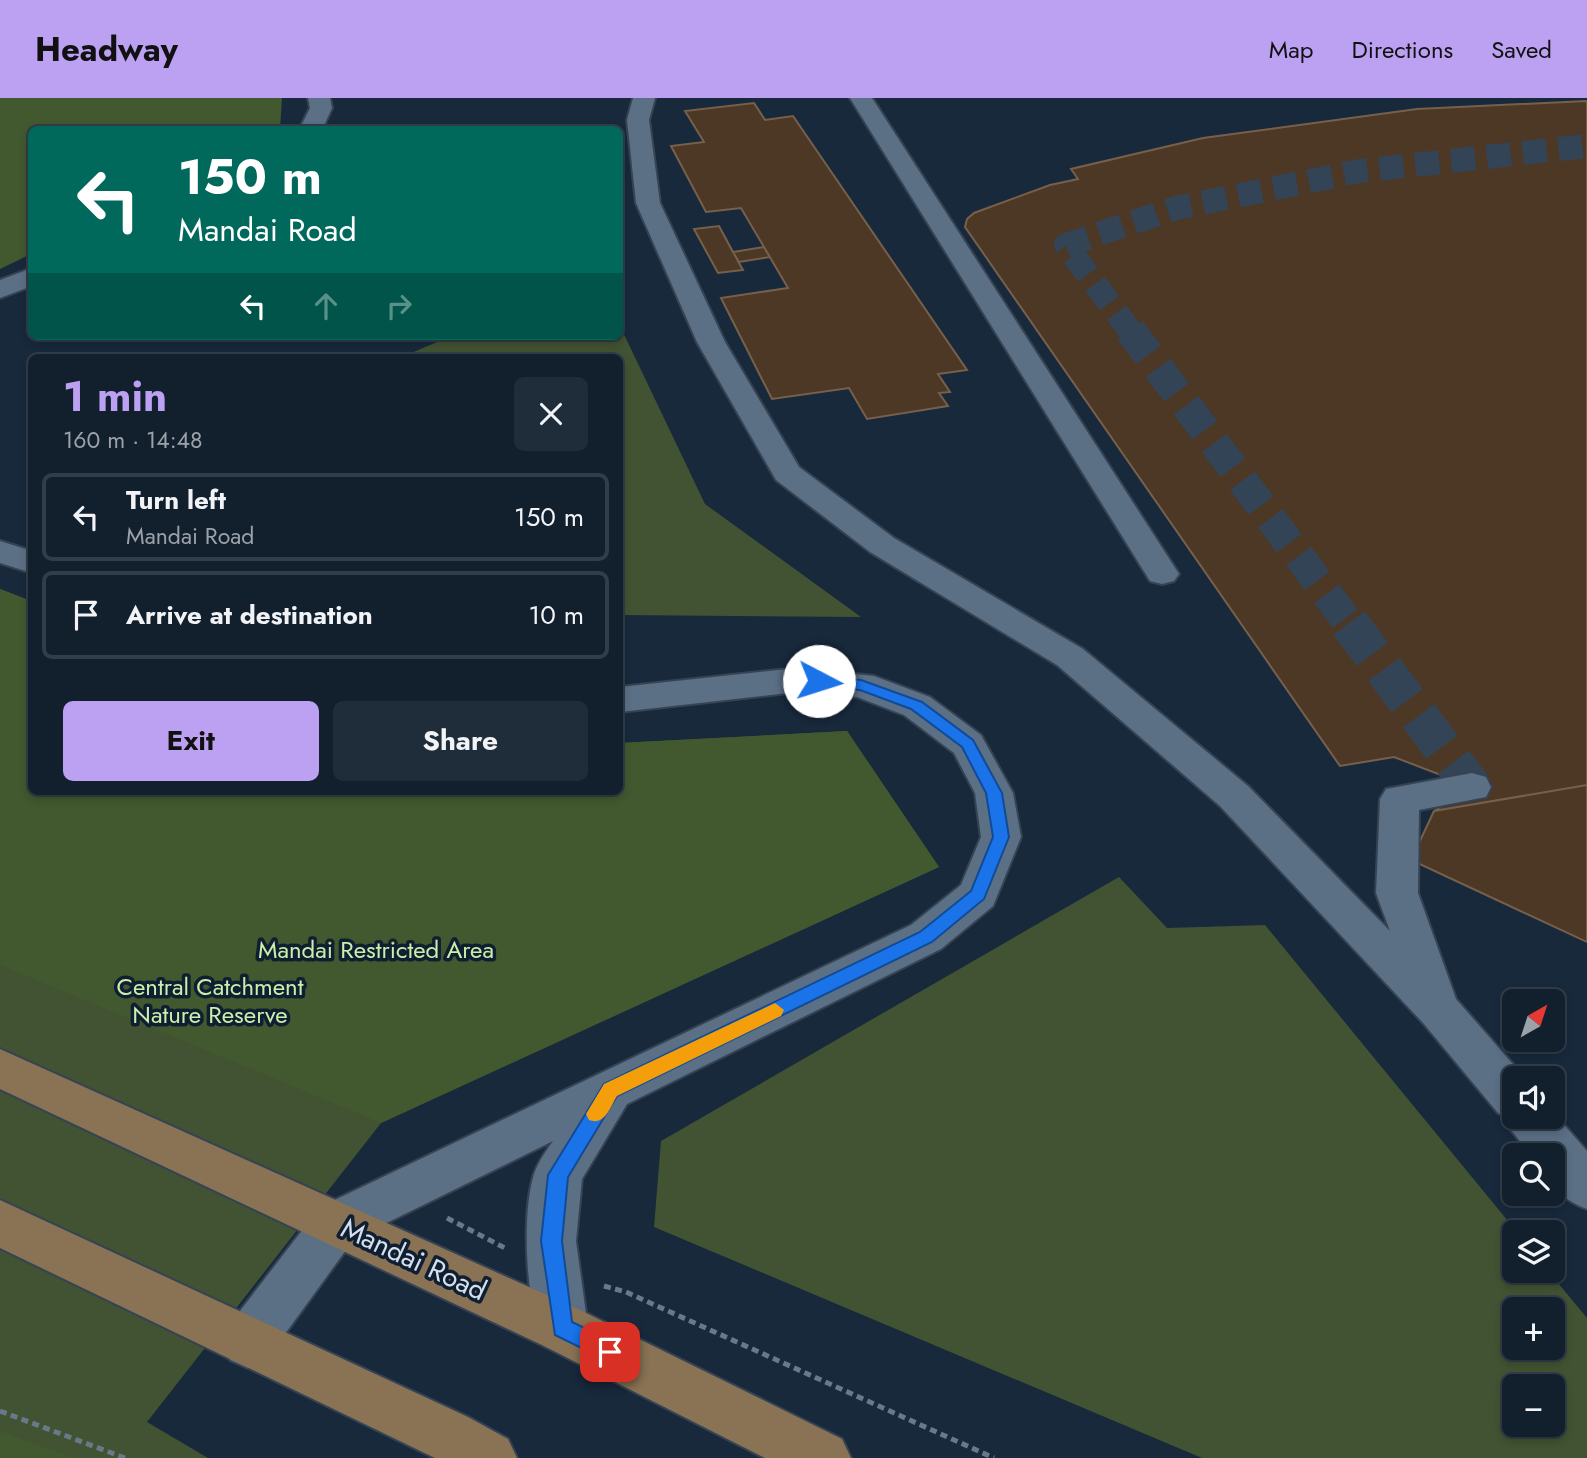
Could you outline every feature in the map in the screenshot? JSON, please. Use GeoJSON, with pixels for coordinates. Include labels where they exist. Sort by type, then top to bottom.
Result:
{"type":"FeatureCollection","features":[{"type":"Feature","properties":{"kind":"main road","name":"Mandai Road"},"geometry":{"type":"LineString","coordinates":[[0,1068],[562,1328],[823,1458]]}},
{"type":"Feature","properties":{"kind":"main road"},"geometry":{"type":"LineString","coordinates":[[0,1223],[449,1436],[489,1458]]}},
{"type":"Feature","properties":{"kind":"street"},"geometry":{"type":"LineString","coordinates":[[312,126],[321,108],[319,98]]}},
{"type":"Feature","properties":{"kind":"street"},"geometry":{"type":"LineString","coordinates":[[644,98],[638,120],[648,203],[711,342],[787,473],[882,545],[1070,657],[1234,796],[1440,1011],[1502,1086]]}},
{"type":"Feature","properties":{"kind":"street"},"geometry":{"type":"LineString","coordinates":[[861,98],[1162,574]]}},
{"type":"Feature","properties":{"kind":"street"},"geometry":{"type":"LineString","coordinates":[[0,290],[28,278]]}},
{"type":"Feature","properties":{"kind":"street"},"geometry":{"type":"LineString","coordinates":[[0,551],[28,562]]}},
{"type":"Feature","properties":{"kind":"street"},"geometry":{"type":"LineString","coordinates":[[248,1342],[337,1223],[926,937],[978,895],[1001,837],[994,793],[968,744],[917,706],[861,685],[797,680],[623,699]]}},
{"type":"Feature","properties":{"kind":"street"},"geometry":{"type":"LineString","coordinates":[[1440,1011],[1397,893],[1400,799],[1472,787]]}},
{"type":"Feature","properties":{"kind":"street"},"geometry":{"type":"LineString","coordinates":[[562,1328],[551,1241],[558,1175],[611,1090]]}},
{"type":"Feature","properties":{"kind":"street"},"geometry":{"type":"LineString","coordinates":[[1539,1129],[1587,1187]]}},
{"type":"Feature","properties":{"kind":"path"},"geometry":{"type":"LineString","coordinates":[[398,1193],[555,1273],[626,1292],[993,1458]]}},
{"type":"Feature","properties":{"kind":"path"},"geometry":{"type":"LineString","coordinates":[[0,1411],[125,1458]]}},
{"type":"Feature","properties":{"kind":"green space"},"geometry":{"type":"Polygon","coordinates":[[[0,98],[282,98],[280,126],[28,126],[28,255],[0,269],[0,98]]]}},
{"type":"Feature","properties":{"kind":"green space"},"geometry":{"type":"Polygon","coordinates":[[[623,332],[705,504],[861,617],[623,615],[623,354],[409,354],[442,340],[623,340],[623,332]]]}},
{"type":"Feature","properties":{"kind":"green space","name":"Mandai Restricted Area"},"geometry":{"type":"Polygon","coordinates":[[[0,589],[28,600],[28,795],[623,795],[623,743],[847,731],[939,867],[381,1123],[147,1422],[208,1458],[0,1458],[0,589]]]}},
{"type":"Feature","properties":{"kind":"green space","name":"Mandai Restricted Area"},"geometry":{"type":"Polygon","coordinates":[[[0,589],[28,600],[28,795],[623,795],[623,743],[847,731],[939,867],[381,1123],[0,965],[0,589]]]}},
{"type":"Feature","properties":{"kind":"green space"},"geometry":{"type":"Polygon","coordinates":[[[1119,877],[1167,928],[1265,925],[1507,1220],[1502,1220],[1502,1283],[1558,1283],[1587,1318],[1587,1458],[1202,1458],[654,1227],[661,1141],[1119,877]]]}},
{"type":"Feature","properties":{"kind":"green space"},"geometry":{"type":"Polygon","coordinates":[[[0,1431],[74,1458],[0,1458],[0,1431]]]}},
{"type":"Feature","properties":{"kind":"building"},"geometry":{"type":"Polygon","coordinates":[[[1587,101],[1587,785],[1434,811],[1472,787],[1394,757],[1340,766],[965,227],[967,219],[974,213],[1050,185],[1078,179],[1071,169],[1203,138],[1417,109],[1587,101]]]}},
{"type":"Feature","properties":{"kind":"building"},"geometry":{"type":"Polygon","coordinates":[[[754,103],[765,120],[793,116],[967,370],[938,374],[950,392],[939,393],[948,406],[867,419],[849,388],[772,399],[721,298],[788,288],[741,208],[706,212],[671,146],[704,142],[685,111],[754,103]]]}},
{"type":"Feature","properties":{"kind":"building"},"geometry":{"type":"Polygon","coordinates":[[[719,226],[743,270],[718,273],[694,229],[719,226]]]}},
{"type":"Feature","properties":{"kind":"building"},"geometry":{"type":"Polygon","coordinates":[[[764,247],[770,257],[739,262],[733,252],[764,247]]]}},
{"type":"Feature","properties":{"kind":"building"},"geometry":{"type":"Polygon","coordinates":[[[1587,785],[1587,942],[1411,860],[1434,811],[1587,785]]]}},
{"type":"Feature","properties":{"kind":"tunnel"},"geometry":{"type":"LineString","coordinates":[[1131,332],[1066,245],[1176,208],[1359,171],[1587,146]]}},
{"type":"Feature","properties":{"kind":"tunnel"},"geometry":{"type":"LineString","coordinates":[[1130,330],[1350,625]]}},
{"type":"Feature","properties":{"kind":"tunnel"},"geometry":{"type":"LineString","coordinates":[[1349,623],[1472,787]]}},
{"type":"Feature","properties":{"kind":"slow traffic"},"geometry":{"type":"LineString","coordinates":[[596,1114],[611,1090],[775,1010]]}},
{"type":"Feature","properties":{"kind":"route"},"geometry":{"type":"LineString","coordinates":[[610,1352],[562,1328],[551,1241],[558,1175],[611,1090],[926,937],[978,895],[1001,837],[994,793],[968,744],[917,706],[861,685],[819,681]]}},
{"type":"Feature","properties":{"kind":"park label","name":"Central Catchment Nature Reserve"},"geometry":{"type":"Point","coordinates":[210,1001]}}]}
